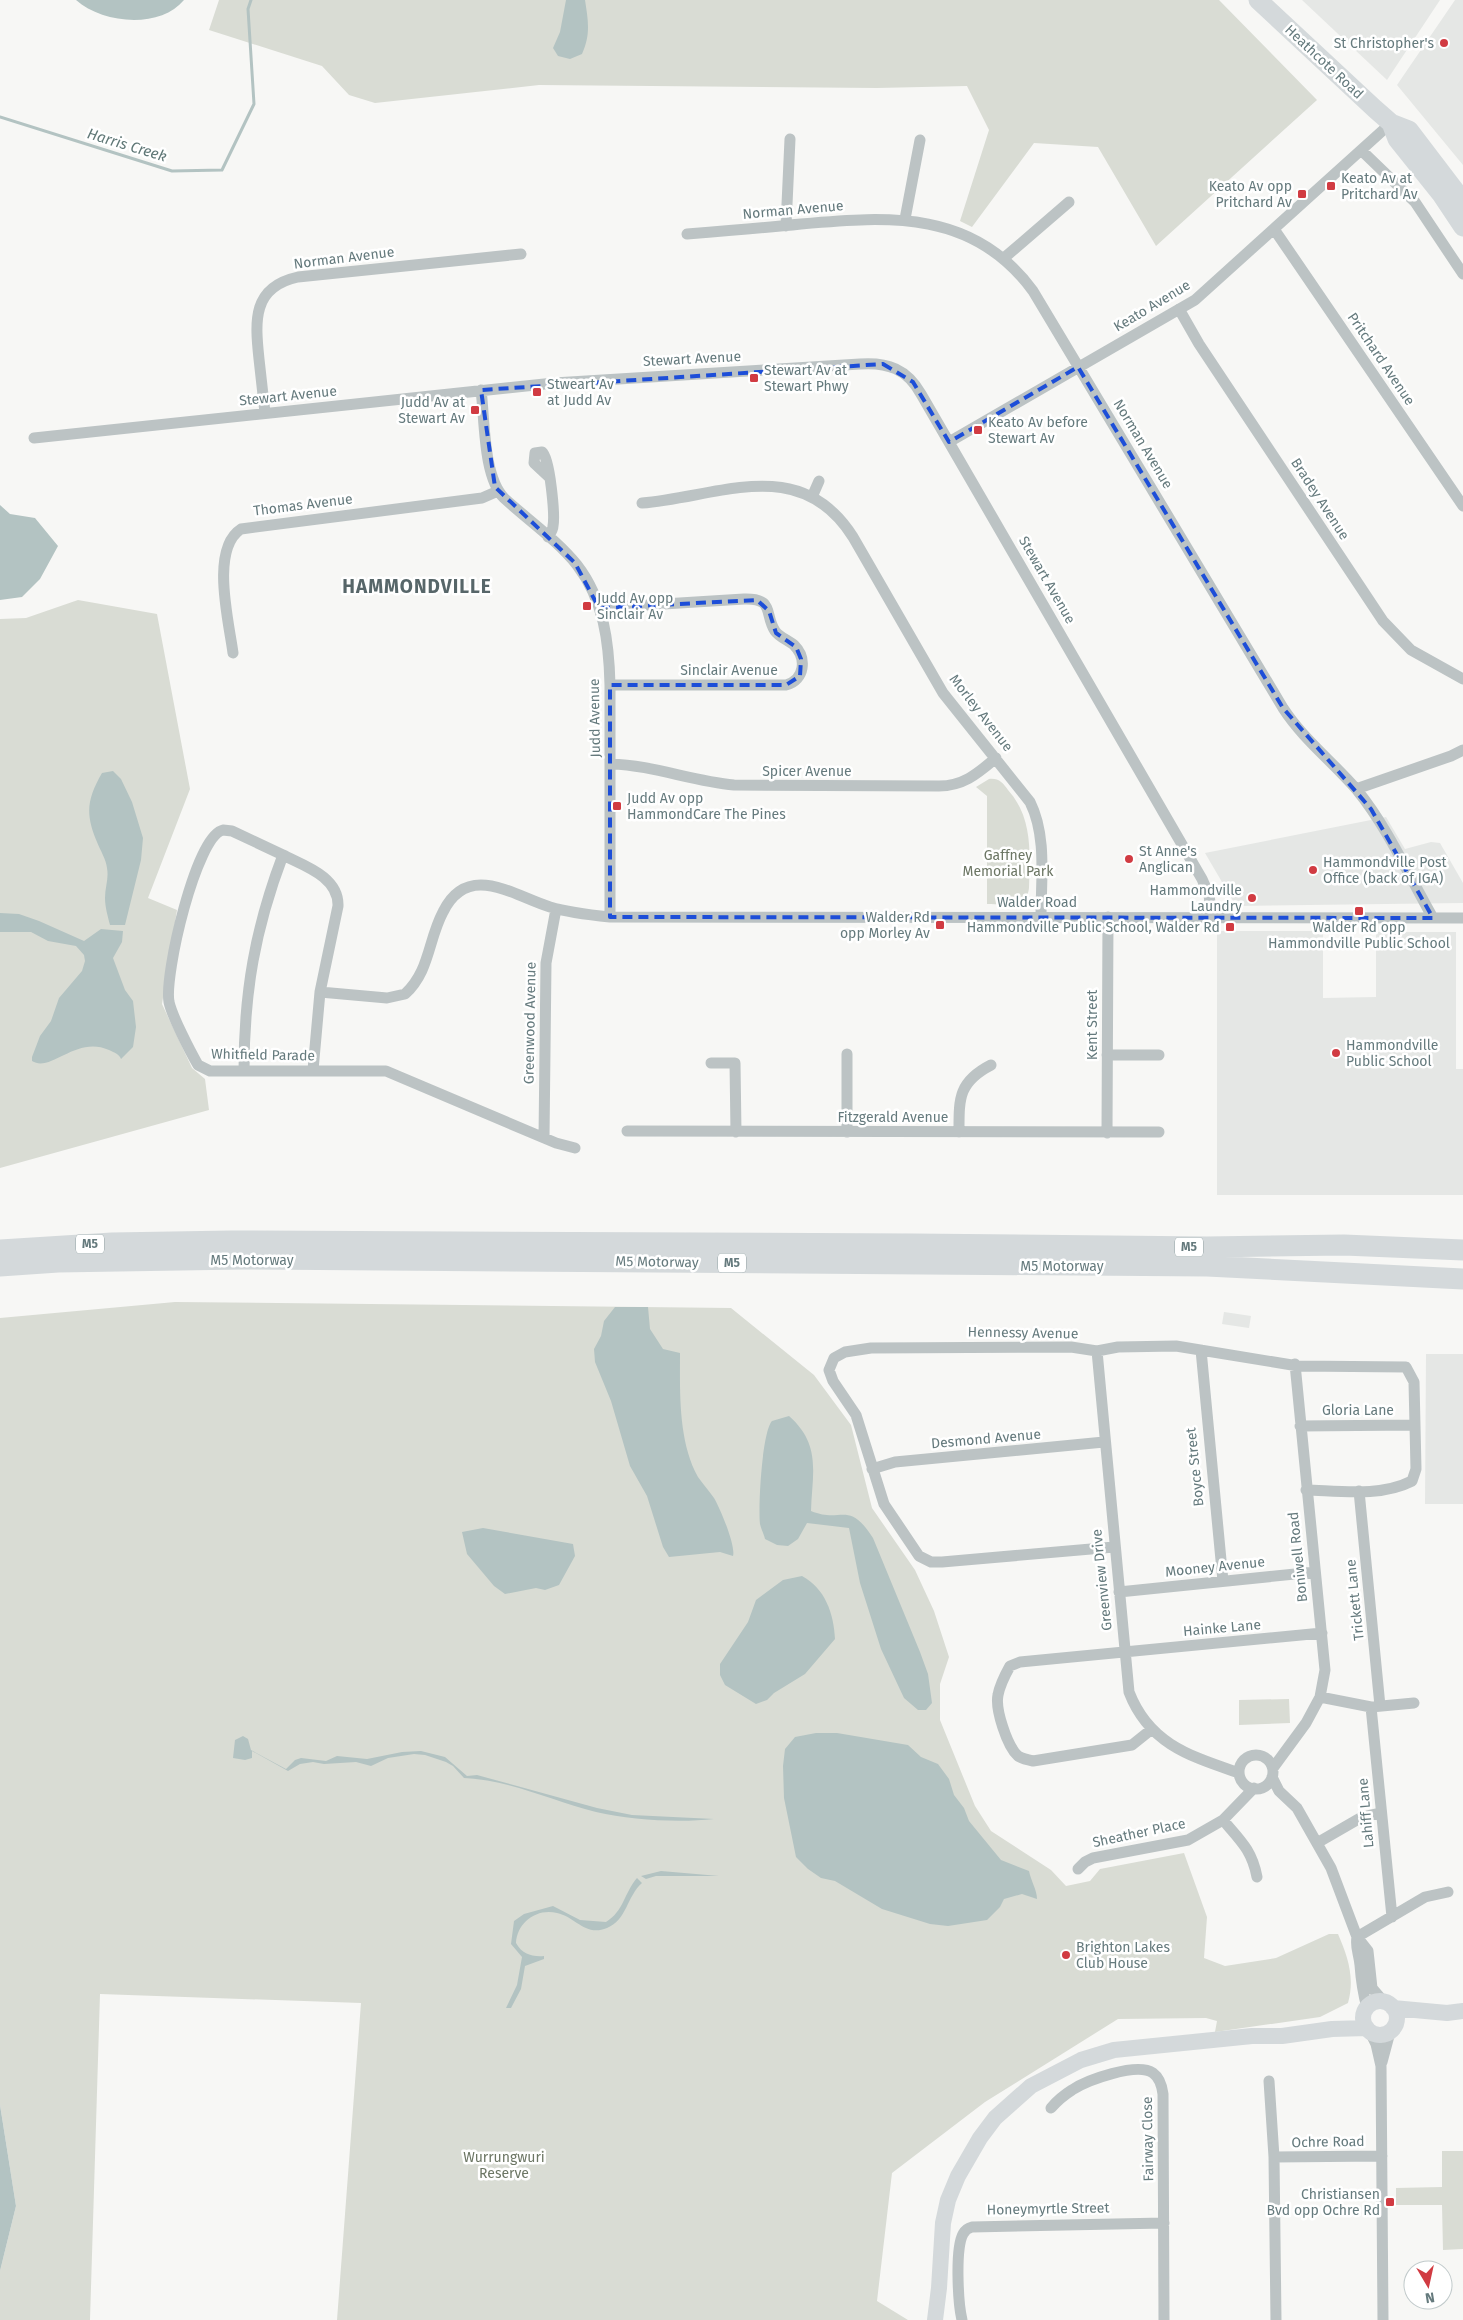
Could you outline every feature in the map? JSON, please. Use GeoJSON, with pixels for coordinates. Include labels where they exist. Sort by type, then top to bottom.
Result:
{"type":"FeatureCollection","features":[{"type":"Feature","properties":{"kind":"highway","name":"M5 Motorway"},"geometry":{"type":"LineString","coordinates":[[0,1250],[180,1241],[1207,1247],[1344,1245],[1463,1250]]}},
{"type":"Feature","properties":{"kind":"highway","name":"M5 Motorway"},"geometry":{"type":"LineString","coordinates":[[0,1266],[66,1262],[242,1259],[1197,1266],[1463,1279]]}},
{"type":"Feature","properties":{"kind":"main road","name":"Heathcote Road"},"geometry":{"type":"LineString","coordinates":[[1258,0],[1391,122],[1408,130],[1463,201]]}},
{"type":"Feature","properties":{"kind":"main road","name":"Heathcote Road"},"geometry":{"type":"LineString","coordinates":[[1391,122],[1397,139],[1441,194],[1463,227]]}},
{"type":"Feature","properties":{"kind":"street","name":"Keato Avenue"},"geometry":{"type":"LineString","coordinates":[[949,442],[1201,295],[1391,122]]}},
{"type":"Feature","properties":{"kind":"street"},"geometry":{"type":"LineString","coordinates":[[786,226],[790,139]]}},
{"type":"Feature","properties":{"kind":"street"},"geometry":{"type":"LineString","coordinates":[[904,219],[920,140]]}},
{"type":"Feature","properties":{"kind":"street"},"geometry":{"type":"LineString","coordinates":[[1361,150],[1415,202],[1463,274]]}},
{"type":"Feature","properties":{"kind":"street"},"geometry":{"type":"LineString","coordinates":[[1004,258],[1069,202]]}},
{"type":"Feature","properties":{"kind":"street","name":"Norman Avenue"},"geometry":{"type":"LineString","coordinates":[[687,234],[856,219],[904,219],[950,229],[977,241],[1004,258],[1033,291],[1283,708],[1299,729],[1356,790],[1371,809],[1433,918]]}},
{"type":"Feature","properties":{"kind":"street","name":"Pritchard Avenue"},"geometry":{"type":"LineString","coordinates":[[1274,229],[1463,506]]}},
{"type":"Feature","properties":{"kind":"street","name":"Norman Avenue"},"geometry":{"type":"LineString","coordinates":[[265,413],[257,316],[264,298],[279,284],[298,278],[521,254]]}},
{"type":"Feature","properties":{"kind":"street","name":"Bradey Avenue"},"geometry":{"type":"LineString","coordinates":[[1179,309],[1199,344],[1383,621],[1411,650],[1432,664],[1463,678]]}},
{"type":"Feature","properties":{"kind":"street","name":"Stewart Avenue"},"geometry":{"type":"LineString","coordinates":[[34,438],[584,380],[883,364],[903,372],[913,382],[949,442],[1202,879],[1209,895],[1212,918]]}},
{"type":"Feature","properties":{"kind":"street","name":"Judd Avenue"},"geometry":{"type":"LineString","coordinates":[[482,390],[490,472],[498,491],[578,567],[588,582],[599,608],[607,640],[610,685],[611,764],[610,917]]}},
{"type":"Feature","properties":{"kind":"street"},"geometry":{"type":"LineString","coordinates":[[548,537],[553,525],[549,478]]}},
{"type":"Feature","properties":{"kind":"street"},"geometry":{"type":"LineString","coordinates":[[812,496],[818,481]]}},
{"type":"Feature","properties":{"kind":"street","name":"Morley Avenue"},"geometry":{"type":"LineString","coordinates":[[642,503],[665,501],[755,485],[785,487],[812,496],[832,511],[847,528],[943,693],[1024,793],[1036,818],[1040,846],[1041,917]]}},
{"type":"Feature","properties":{"kind":"street","name":"Thomas Avenue"},"geometry":{"type":"LineString","coordinates":[[233,653],[224,575],[227,546],[235,533],[241,529],[482,498],[498,491]]}},
{"type":"Feature","properties":{"kind":"street","name":"Sinclair Avenue"},"geometry":{"type":"LineString","coordinates":[[599,608],[757,600],[769,611],[776,633],[796,647],[802,665],[802,671],[797,681],[786,685],[610,685]]}},
{"type":"Feature","properties":{"kind":"street"},"geometry":{"type":"LineString","coordinates":[[1356,790],[1463,750]]}},
{"type":"Feature","properties":{"kind":"street","name":"Spicer Avenue"},"geometry":{"type":"LineString","coordinates":[[611,764],[630,764],[706,782],[734,785],[939,786],[954,785],[969,779],[996,758]]}},
{"type":"Feature","properties":{"kind":"street","name":"Whitfield Parade"},"geometry":{"type":"LineString","coordinates":[[282,855],[232,831],[222,830],[215,833],[199,859],[177,940],[169,1003],[195,1060],[205,1070],[386,1071],[544,1138],[575,1148]]}},
{"type":"Feature","properties":{"kind":"street"},"geometry":{"type":"LineString","coordinates":[[244,1070],[245,1012],[252,956],[263,913],[282,855],[322,876],[333,887],[338,896],[338,906],[320,992],[314,1070]]}},
{"type":"Feature","properties":{"kind":"street","name":"Walder Road"},"geometry":{"type":"LineString","coordinates":[[320,992],[387,998],[405,994],[424,968],[443,910],[456,895],[470,888],[487,885],[501,886],[556,908],[610,917],[1463,918]]}},
{"type":"Feature","properties":{"kind":"street","name":"Greenwood Avenue"},"geometry":{"type":"LineString","coordinates":[[544,1138],[546,963],[556,908]]}},
{"type":"Feature","properties":{"kind":"street","name":"Kent Street"},"geometry":{"type":"LineString","coordinates":[[1107,1132],[1108,917]]}},
{"type":"Feature","properties":{"kind":"street"},"geometry":{"type":"LineString","coordinates":[[847,1054],[847,1132]]}},
{"type":"Feature","properties":{"kind":"street"},"geometry":{"type":"LineString","coordinates":[[1107,1055],[1159,1055]]}},
{"type":"Feature","properties":{"kind":"street"},"geometry":{"type":"LineString","coordinates":[[711,1063],[735,1063],[736,1132]]}},
{"type":"Feature","properties":{"kind":"street"},"geometry":{"type":"LineString","coordinates":[[959,1132],[960,1103],[964,1088],[975,1074],[991,1066]]}},
{"type":"Feature","properties":{"kind":"street","name":"Fitzgerald Avenue"},"geometry":{"type":"LineString","coordinates":[[627,1132],[1159,1132]]}},
{"type":"Feature","properties":{"kind":"street","name":"Hennessy Avenue"},"geometry":{"type":"LineString","coordinates":[[1114,1546],[931,1562],[919,1556],[884,1504],[856,1415],[833,1381],[829,1370],[834,1358],[845,1352],[871,1348],[1071,1347],[1097,1351],[1118,1347],[1176,1346],[1295,1364],[1406,1367],[1414,1382],[1416,1469],[1412,1481],[1399,1488],[1359,1491],[1306,1490]]}},
{"type":"Feature","properties":{"kind":"street","name":"Boyce Street"},"geometry":{"type":"LineString","coordinates":[[1201,1350],[1223,1581]]}},
{"type":"Feature","properties":{"kind":"street","name":"Greenview Drive"},"geometry":{"type":"LineString","coordinates":[[1097,1351],[1104,1442],[1129,1692],[1136,1708],[1152,1729],[1176,1748],[1192,1758],[1239,1775]]}},
{"type":"Feature","properties":{"kind":"street","name":"Boniwell Road"},"geometry":{"type":"LineString","coordinates":[[1273,1773],[1278,1759],[1295,1739],[1320,1697],[1325,1670],[1295,1364]]}},
{"type":"Feature","properties":{"kind":"street","name":"Gloria Lane"},"geometry":{"type":"LineString","coordinates":[[1300,1426],[1415,1425]]}},
{"type":"Feature","properties":{"kind":"street","name":"Desmond Avenue"},"geometry":{"type":"LineString","coordinates":[[872,1469],[895,1462],[1104,1442]]}},
{"type":"Feature","properties":{"kind":"street","name":"Trickett Lane"},"geometry":{"type":"LineString","coordinates":[[1359,1491],[1376,1706]]}},
{"type":"Feature","properties":{"kind":"street","name":"Mooney Avenue"},"geometry":{"type":"LineString","coordinates":[[1119,1592],[1315,1572]]}},
{"type":"Feature","properties":{"kind":"street","name":"Hainke Lane"},"geometry":{"type":"LineString","coordinates":[[1152,1729],[1132,1745],[1033,1761],[1020,1757],[1012,1748],[1000,1715],[998,1695],[1010,1666],[1020,1662],[1322,1633]]}},
{"type":"Feature","properties":{"kind":"street"},"geometry":{"type":"LineString","coordinates":[[1320,1697],[1376,1706],[1414,1703]]}},
{"type":"Feature","properties":{"kind":"street","name":"Lahiff Lane"},"geometry":{"type":"LineString","coordinates":[[1376,1706],[1380,1813],[1392,1917]]}},
{"type":"Feature","properties":{"kind":"street"},"geometry":{"type":"LineString","coordinates":[[1279,1791],[1245,1785],[1239,1775],[1244,1760],[1252,1755],[1261,1755],[1295,1739]]}},
{"type":"Feature","properties":{"kind":"street"},"geometry":{"type":"LineString","coordinates":[[1261,1755],[1269,1760],[1279,1791],[1297,1808],[1317,1844],[1342,1893],[1357,1937],[1368,1951],[1372,1988],[1397,2018],[1381,2066]]}},
{"type":"Feature","properties":{"kind":"street","name":"Greenview Drive"},"geometry":{"type":"LineString","coordinates":[[1212,1764],[1244,1760]]}},
{"type":"Feature","properties":{"kind":"street"},"geometry":{"type":"LineString","coordinates":[[1258,1788],[1273,1773]]}},
{"type":"Feature","properties":{"kind":"street","name":"Sheather Place"},"geometry":{"type":"LineString","coordinates":[[1232,1811],[1237,1798],[1239,1775]]}},
{"type":"Feature","properties":{"kind":"street","name":"Sheather Place"},"geometry":{"type":"LineString","coordinates":[[1078,1870],[1085,1862],[1093,1858],[1188,1840],[1223,1820],[1258,1788]]}},
{"type":"Feature","properties":{"kind":"street"},"geometry":{"type":"LineString","coordinates":[[1317,1844],[1362,1817],[1380,1813]]}},
{"type":"Feature","properties":{"kind":"street"},"geometry":{"type":"LineString","coordinates":[[1223,1820],[1249,1849],[1257,1877]]}},
{"type":"Feature","properties":{"kind":"street"},"geometry":{"type":"LineString","coordinates":[[1357,1937],[1425,1897],[1448,1892]]}},
{"type":"Feature","properties":{"kind":"street"},"geometry":{"type":"LineString","coordinates":[[1357,1937],[1356,1945],[1360,1963],[1360,1979],[1367,2020],[1376,2044],[1381,2066],[1383,2320]]}},
{"type":"Feature","properties":{"kind":"street"},"geometry":{"type":"LineString","coordinates":[[1367,2020],[1374,2003],[1455,2012]]}},
{"type":"Feature","properties":{"kind":"street"},"geometry":{"type":"LineString","coordinates":[[1367,2020],[1380,2035],[1455,2012]]}},
{"type":"Feature","properties":{"kind":"street"},"geometry":{"type":"LineString","coordinates":[[935,2320],[939,2288],[940,2248],[948,2200],[968,2156],[995,2118],[1031,2086],[1081,2060],[1114,2050],[1252,2036],[1282,2036],[1332,2030],[1367,2020]]}},
{"type":"Feature","properties":{"kind":"street","name":"Fairway Close"},"geometry":{"type":"LineString","coordinates":[[1051,2108],[1073,2089],[1089,2082],[1143,2069],[1155,2074],[1160,2080],[1163,2094],[1164,2320]]}},
{"type":"Feature","properties":{"kind":"street"},"geometry":{"type":"LineString","coordinates":[[1269,2081],[1274,2157],[1276,2320]]}},
{"type":"Feature","properties":{"kind":"street","name":"Ochre Road"},"geometry":{"type":"LineString","coordinates":[[1274,2157],[1382,2156]]}},
{"type":"Feature","properties":{"kind":"street","name":"Honeymyrtle Street"},"geometry":{"type":"LineString","coordinates":[[962,2320],[959,2275],[961,2240],[965,2231],[972,2226],[1164,2222]]}},
{"type":"Feature","properties":{"kind":"street"},"geometry":{"type":"LineString","coordinates":[[939,2288],[946,2320]]}},
{"type":"Feature","properties":{"kind":"highlighted area"},"geometry":{"type":"Polygon","coordinates":[[[883,364],[913,382],[949,442],[1078,367],[1283,708],[1371,809],[1433,918],[1212,918],[610,917],[610,685],[786,685],[800,676],[801,659],[796,647],[776,633],[769,611],[757,600],[599,608],[575,563],[495,487],[481,390],[883,364]]]}},
{"type":"Feature","properties":{"kind":"shaded area"},"geometry":{"type":"Polygon","coordinates":[[[76,0],[184,0],[174,9],[161,16],[131,20],[101,14],[87,8],[76,0]]]}},
{"type":"Feature","properties":{"kind":"shaded area"},"geometry":{"type":"Polygon","coordinates":[[[566,0],[585,0],[588,21],[587,40],[582,54],[570,59],[558,56],[553,48],[560,32],[566,0]]]}},
{"type":"Feature","properties":{"kind":"shaded area"},"geometry":{"type":"Polygon","coordinates":[[[1302,0],[1440,0],[1387,80],[1302,0]]]}},
{"type":"Feature","properties":{"kind":"shaded area","name":"St Christopher's"},"geometry":{"type":"Polygon","coordinates":[[[1455,0],[1463,0],[1463,165],[1397,85],[1455,0]]]}},
{"type":"Feature","properties":{"kind":"shaded area"},"geometry":{"type":"Polygon","coordinates":[[[0,505],[10,514],[35,518],[58,546],[40,579],[22,597],[0,600],[0,505]]]}},
{"type":"Feature","properties":{"kind":"shaded area"},"geometry":{"type":"Polygon","coordinates":[[[113,771],[121,779],[132,802],[143,838],[141,860],[125,925],[110,925],[105,901],[108,876],[106,865],[93,832],[89,815],[89,807],[97,782],[102,773],[113,771]]]}},
{"type":"Feature","properties":{"kind":"shaded area"},"geometry":{"type":"Polygon","coordinates":[[[1386,817],[1405,849],[1431,842],[1440,843],[1463,883],[1463,903],[1236,906],[1205,853],[1386,817]]]}},
{"type":"Feature","properties":{"kind":"shaded area"},"geometry":{"type":"Polygon","coordinates":[[[0,913],[19,914],[84,941],[101,929],[123,931],[122,942],[113,958],[125,990],[133,1001],[136,1027],[133,1047],[121,1059],[109,1050],[86,1047],[47,1062],[39,1063],[32,1061],[40,1036],[51,1021],[59,998],[82,971],[85,961],[84,955],[76,946],[48,941],[31,932],[0,932],[0,913]]]}},
{"type":"Feature","properties":{"kind":"shaded area","name":"Hammondville Public School"},"geometry":{"type":"Polygon","coordinates":[[[1217,931],[1323,931],[1323,998],[1376,997],[1376,932],[1456,932],[1456,1069],[1463,1069],[1463,1195],[1217,1195],[1217,931]]]}},
{"type":"Feature","properties":{"kind":"shaded area"},"geometry":{"type":"Polygon","coordinates":[[[615,1307],[648,1307],[650,1329],[663,1349],[680,1353],[681,1416],[687,1448],[691,1463],[698,1477],[714,1498],[720,1510],[730,1536],[733,1556],[720,1552],[669,1557],[663,1547],[647,1496],[630,1466],[611,1401],[595,1362],[594,1349],[601,1336],[604,1321],[615,1307]]]}},
{"type":"Feature","properties":{"kind":"shaded area"},"geometry":{"type":"Polygon","coordinates":[[[1224,1312],[1251,1316],[1249,1328],[1222,1324],[1224,1312]]]}},
{"type":"Feature","properties":{"kind":"shaded area"},"geometry":{"type":"Polygon","coordinates":[[[1426,1354],[1463,1354],[1463,1504],[1425,1504],[1426,1354]]]}},
{"type":"Feature","properties":{"kind":"shaded area"},"geometry":{"type":"Polygon","coordinates":[[[789,1416],[807,1438],[811,1449],[813,1472],[811,1511],[830,1515],[851,1516],[864,1526],[873,1538],[928,1674],[932,1703],[926,1710],[918,1710],[904,1698],[881,1649],[860,1583],[849,1528],[807,1523],[798,1539],[788,1546],[777,1545],[765,1539],[760,1524],[760,1487],[763,1454],[772,1421],[789,1416]]]}},
{"type":"Feature","properties":{"kind":"shaded area"},"geometry":{"type":"Polygon","coordinates":[[[483,1528],[573,1544],[575,1556],[559,1585],[545,1590],[536,1588],[505,1594],[494,1586],[467,1554],[462,1532],[483,1528]]]}},
{"type":"Feature","properties":{"kind":"shaded area"},"geometry":{"type":"Polygon","coordinates":[[[802,1576],[817,1587],[827,1603],[833,1620],[835,1639],[805,1674],[774,1693],[767,1700],[756,1704],[725,1685],[720,1675],[720,1664],[748,1622],[756,1600],[783,1580],[802,1576]]]}},
{"type":"Feature","properties":{"kind":"shaded area"},"geometry":{"type":"Polygon","coordinates":[[[816,1733],[837,1733],[908,1745],[921,1757],[938,1764],[949,1779],[954,1795],[964,1808],[969,1821],[1001,1860],[1029,1871],[1037,1899],[1022,1894],[1004,1899],[1000,1907],[987,1920],[948,1926],[930,1924],[882,1909],[835,1881],[821,1878],[808,1869],[796,1857],[784,1798],[783,1766],[785,1749],[795,1737],[816,1733]]]}},
{"type":"Feature","properties":{"kind":"shaded area"},"geometry":{"type":"Polygon","coordinates":[[[243,1736],[248,1739],[251,1750],[286,1769],[295,1760],[301,1758],[326,1761],[337,1756],[367,1759],[402,1752],[421,1751],[445,1757],[467,1776],[477,1775],[597,1808],[632,1815],[714,1819],[685,1821],[655,1820],[596,1812],[514,1787],[464,1778],[453,1766],[425,1755],[414,1754],[388,1758],[371,1766],[356,1762],[324,1764],[313,1762],[300,1764],[288,1771],[252,1751],[252,1758],[245,1760],[233,1758],[235,1740],[243,1736]]]}},
{"type":"Feature","properties":{"kind":"shaded area"},"geometry":{"type":"Polygon","coordinates":[[[661,1871],[719,1876],[656,1876],[646,1879],[641,1876],[661,1871]]]}},
{"type":"Feature","properties":{"kind":"shaded area"},"geometry":{"type":"Polygon","coordinates":[[[637,1878],[642,1883],[633,1894],[623,1914],[614,1924],[607,1928],[593,1930],[564,1915],[549,1912],[535,1915],[524,1923],[517,1936],[516,1943],[518,1947],[531,1955],[544,1956],[544,1959],[525,1966],[521,1989],[511,2008],[506,2008],[517,1985],[522,1957],[511,1944],[514,1921],[524,1914],[553,1906],[580,1920],[606,1922],[617,1913],[637,1878]]]}},
{"type":"Feature","properties":{"kind":"shaded area"},"geometry":{"type":"Polygon","coordinates":[[[0,2105],[16,2206],[0,2271],[0,2105]]]}},
{"type":"Feature","properties":{"kind":"green space"},"geometry":{"type":"Polygon","coordinates":[[[219,0],[1219,0],[1317,100],[1156,246],[1098,147],[1034,143],[972,227],[960,221],[989,130],[967,86],[877,88],[539,85],[375,103],[349,95],[322,66],[209,30],[219,0]]]}},
{"type":"Feature","properties":{"kind":"green space"},"geometry":{"type":"Polygon","coordinates":[[[78,600],[157,614],[190,789],[148,898],[177,910],[162,1004],[192,1068],[205,1079],[209,1110],[0,1168],[0,619],[26,618],[78,600]]]}},
{"type":"Feature","properties":{"kind":"green space","name":"Gaffney Memorial Park"},"geometry":{"type":"Polygon","coordinates":[[[989,779],[998,780],[1004,785],[1016,801],[1026,824],[1030,862],[1029,888],[1024,899],[1013,904],[987,904],[987,796],[976,787],[989,779]]]}},
{"type":"Feature","properties":{"kind":"green space","name":"Wurrungwuri Reserve"},"geometry":{"type":"Polygon","coordinates":[[[175,1302],[731,1308],[814,1375],[851,1425],[872,1508],[915,1570],[934,1611],[949,1657],[940,1684],[940,1720],[975,1806],[991,1831],[1051,1870],[1066,1886],[1090,1881],[1100,1869],[1184,1853],[1207,1917],[1204,1958],[1225,1966],[1276,1958],[1329,1934],[1338,1934],[1345,1951],[1351,1976],[1348,2003],[1320,2017],[1215,2032],[1217,2021],[1206,2018],[1118,2019],[985,2102],[892,2173],[877,2301],[908,2320],[337,2320],[361,2003],[100,1994],[90,2320],[0,2320],[0,2271],[16,2206],[0,2105],[0,1318],[175,1302]]]}},
{"type":"Feature","properties":{"kind":"green space"},"geometry":{"type":"Polygon","coordinates":[[[1289,1699],[1290,1723],[1239,1725],[1239,1700],[1289,1699]]]}},
{"type":"Feature","properties":{"kind":"green space"},"geometry":{"type":"Polygon","coordinates":[[[1442,2151],[1463,2151],[1463,2249],[1443,2250],[1442,2205],[1396,2205],[1396,2188],[1442,2187],[1442,2151]]]}},
{"type":"Feature","properties":{"kind":"waterway","name":"Harris Creek"},"geometry":{"type":"LineString","coordinates":[[0,117],[172,171],[222,170],[254,104],[248,9],[251,0]]}},
{"type":"Feature","properties":{"kind":"place","name":"St Christopher's"},"geometry":{"type":"Point","coordinates":[1444,43]}},
{"type":"Feature","properties":{"kind":"place","name":"Keato Av at Pritchard Av"},"geometry":{"type":"Point","coordinates":[1331,186]}},
{"type":"Feature","properties":{"kind":"place","name":"Keato Av opp Pritchard Av"},"geometry":{"type":"Point","coordinates":[1302,194]}},
{"type":"Feature","properties":{"kind":"place","name":"Stewart Av at Stewart Phwy"},"geometry":{"type":"Point","coordinates":[754,378]}},
{"type":"Feature","properties":{"kind":"place","name":"Stweart Av at Judd Av"},"geometry":{"type":"Point","coordinates":[537,392]}},
{"type":"Feature","properties":{"kind":"place","name":"Judd Av at Stewart Av"},"geometry":{"type":"Point","coordinates":[475,410]}},
{"type":"Feature","properties":{"kind":"place","name":"Keato Av before Stewart Av"},"geometry":{"type":"Point","coordinates":[978,430]}},
{"type":"Feature","properties":{"kind":"place","name":"Judd Av opp Sinclair Av"},"geometry":{"type":"Point","coordinates":[587,606]}},
{"type":"Feature","properties":{"kind":"place","name":"Judd Av opp HammondCare The Pines"},"geometry":{"type":"Point","coordinates":[617,806]}},
{"type":"Feature","properties":{"kind":"place","name":"St Anne's Anglican"},"geometry":{"type":"Point","coordinates":[1129,859]}},
{"type":"Feature","properties":{"kind":"place","name":"Hammondville Post Office (back of IGA)"},"geometry":{"type":"Point","coordinates":[1313,870]}},
{"type":"Feature","properties":{"kind":"place","name":"Hammondville Laundry"},"geometry":{"type":"Point","coordinates":[1252,898]}},
{"type":"Feature","properties":{"kind":"place","name":"Walder Rd opp Hammondville Public School"},"geometry":{"type":"Point","coordinates":[1359,911]}},
{"type":"Feature","properties":{"kind":"place","name":"Walder Rd opp Morley Av"},"geometry":{"type":"Point","coordinates":[940,925]}},
{"type":"Feature","properties":{"kind":"place","name":"Hammondville Public School, Walder Rd"},"geometry":{"type":"Point","coordinates":[1230,927]}},
{"type":"Feature","properties":{"kind":"place","name":"Hammondville Public School"},"geometry":{"type":"Point","coordinates":[1336,1053]}},
{"type":"Feature","properties":{"kind":"place","name":"Brighton Lakes Club House"},"geometry":{"type":"Point","coordinates":[1066,1955]}},
{"type":"Feature","properties":{"kind":"place","name":"Christiansen Bvd opp Ochre Rd"},"geometry":{"type":"Point","coordinates":[1390,2202]}},
{"type":"Feature","properties":{"kind":"district","name":"HAMMONDVILLE"},"geometry":{"type":"Point","coordinates":[417,586]}}]}
